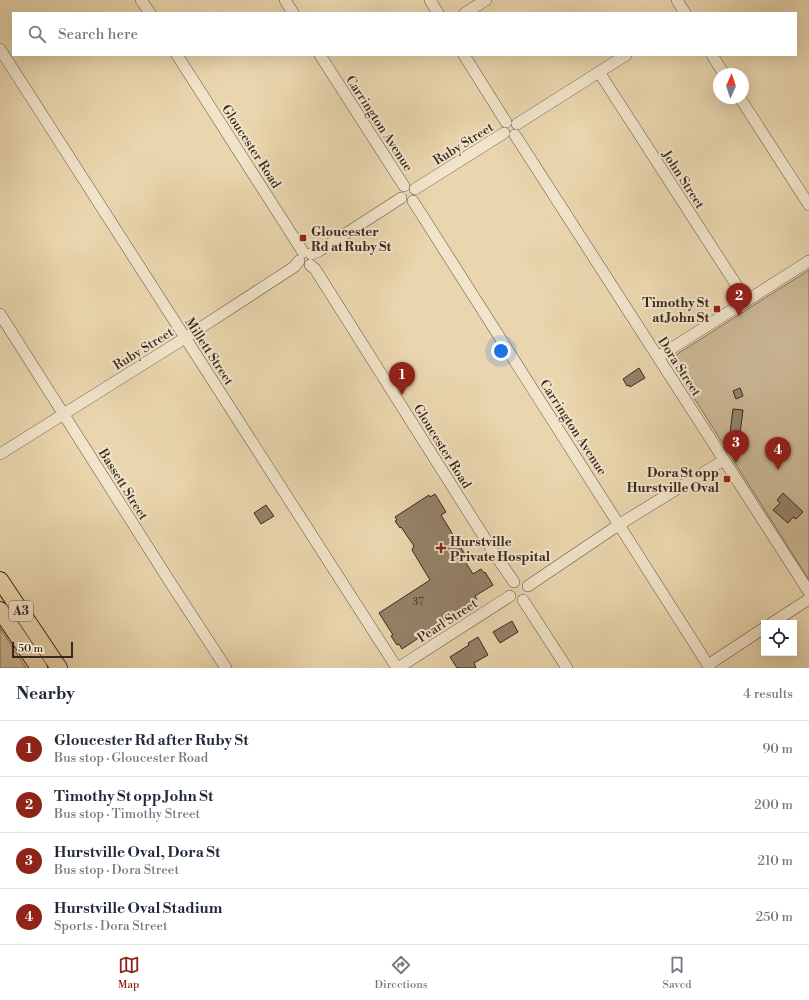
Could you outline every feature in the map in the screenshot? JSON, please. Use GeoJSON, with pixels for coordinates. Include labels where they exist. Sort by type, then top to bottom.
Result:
{"type":"FeatureCollection","features":[{"type":"Feature","properties":{"kind":"highway","name":"A3"},"geometry":{"type":"LineString","coordinates":[[1,585],[59,668]]}},
{"type":"Feature","properties":{"kind":"highway","name":"A3"},"geometry":{"type":"LineString","coordinates":[[0,610],[39,668]]}},
{"type":"Feature","properties":{"kind":"street"},"geometry":{"type":"LineString","coordinates":[[141,0],[149,12]]}},
{"type":"Feature","properties":{"kind":"street"},"geometry":{"type":"LineString","coordinates":[[285,0],[292,12]]}},
{"type":"Feature","properties":{"kind":"street"},"geometry":{"type":"LineString","coordinates":[[430,0],[437,12]]}},
{"type":"Feature","properties":{"kind":"street"},"geometry":{"type":"LineString","coordinates":[[467,12],[486,0]]}},
{"type":"Feature","properties":{"kind":"street"},"geometry":{"type":"LineString","coordinates":[[677,0],[684,12]]}},
{"type":"Feature","properties":{"kind":"street","name":"Millett Street"},"geometry":{"type":"LineString","coordinates":[[0,49],[398,668]]}},
{"type":"Feature","properties":{"kind":"street","name":"Gloucester Road"},"geometry":{"type":"LineString","coordinates":[[178,56],[514,582]]}},
{"type":"Feature","properties":{"kind":"street","name":"Carrington Avenue"},"geometry":{"type":"LineString","coordinates":[[321,56],[410,188]]}},
{"type":"Feature","properties":{"kind":"street","name":"Dora Street"},"geometry":{"type":"LineString","coordinates":[[465,56],[809,592]]}},
{"type":"Feature","properties":{"kind":"street","name":"Ruby Street"},"geometry":{"type":"LineString","coordinates":[[410,188],[511,128],[624,56]]}},
{"type":"Feature","properties":{"kind":"street"},"geometry":{"type":"LineString","coordinates":[[713,56],[720,68]]}},
{"type":"Feature","properties":{"kind":"street","name":"John Street"},"geometry":{"type":"LineString","coordinates":[[599,72],[746,300]]}},
{"type":"Feature","properties":{"kind":"street"},"geometry":{"type":"LineString","coordinates":[[744,104],[809,205]]}},
{"type":"Feature","properties":{"kind":"street"},"geometry":{"type":"LineString","coordinates":[[410,188],[416,197],[413,201],[406,202],[401,198],[400,192],[410,188]]}},
{"type":"Feature","properties":{"kind":"street","name":"Ruby Street"},"geometry":{"type":"LineString","coordinates":[[0,454],[185,338],[306,258],[319,252],[401,198]]}},
{"type":"Feature","properties":{"kind":"street","name":"Carrington Avenue"},"geometry":{"type":"LineString","coordinates":[[413,201],[709,666]]}},
{"type":"Feature","properties":{"kind":"street"},"geometry":{"type":"LineString","coordinates":[[658,357],[809,261]]}},
{"type":"Feature","properties":{"kind":"street","name":"Bassett Street"},"geometry":{"type":"LineString","coordinates":[[0,314],[226,668]]}},
{"type":"Feature","properties":{"kind":"street"},"geometry":{"type":"LineString","coordinates":[[528,586],[620,524],[724,460]]}},
{"type":"Feature","properties":{"kind":"street"},"geometry":{"type":"LineString","coordinates":[[520,581],[528,586],[528,595],[523,600],[515,600],[510,596],[509,587],[514,582],[520,581]]}},
{"type":"Feature","properties":{"kind":"street","name":"Pearl Street"},"geometry":{"type":"LineString","coordinates":[[398,668],[510,596]]}},
{"type":"Feature","properties":{"kind":"street"},"geometry":{"type":"LineString","coordinates":[[777,620],[809,599]]}},
{"type":"Feature","properties":{"kind":"street"},"geometry":{"type":"LineString","coordinates":[[523,600],[567,668]]}},
{"type":"Feature","properties":{"kind":"street"},"geometry":{"type":"LineString","coordinates":[[709,666],[761,630]]}},
{"type":"Feature","properties":{"kind":"shaded area"},"geometry":{"type":"Polygon","coordinates":[[[809,270],[809,580],[670,360],[809,270]]]}},
{"type":"Feature","properties":{"kind":"shaded area"},"geometry":{"type":"Polygon","coordinates":[[[0,628],[26,668],[0,668],[0,628]]]}},
{"type":"Feature","properties":{"kind":"building"},"geometry":{"type":"Polygon","coordinates":[[[639,368],[645,378],[630,387],[629,385],[627,386],[623,379],[639,368]]]}},
{"type":"Feature","properties":{"kind":"building"},"geometry":{"type":"Polygon","coordinates":[[[740,388],[743,396],[736,399],[733,391],[740,388]]]}},
{"type":"Feature","properties":{"kind":"building"},"geometry":{"type":"Polygon","coordinates":[[[733,409],[743,410],[740,434],[730,433],[733,409]]]}},
{"type":"Feature","properties":{"kind":"building"},"geometry":{"type":"Polygon","coordinates":[[[783,493],[803,512],[796,519],[793,517],[788,523],[773,510],[780,503],[777,500],[783,493]]]}},
{"type":"Feature","properties":{"kind":"building","name":"Hurstville Private Hospital"},"geometry":{"type":"Polygon","coordinates":[[[435,494],[446,512],[441,515],[469,561],[466,563],[473,574],[481,569],[484,573],[485,572],[493,585],[475,596],[477,600],[419,636],[420,637],[402,649],[399,644],[397,645],[391,636],[393,635],[379,613],[430,580],[412,550],[414,546],[395,521],[397,520],[395,517],[429,495],[430,497],[435,494]]]}},
{"type":"Feature","properties":{"kind":"building"},"geometry":{"type":"Polygon","coordinates":[[[266,505],[274,516],[261,524],[254,513],[266,505]]]}},
{"type":"Feature","properties":{"kind":"building"},"geometry":{"type":"Polygon","coordinates":[[[512,621],[518,632],[500,643],[493,632],[512,621]]]}},
{"type":"Feature","properties":{"kind":"building"},"geometry":{"type":"Polygon","coordinates":[[[478,637],[488,655],[474,663],[476,668],[457,668],[450,657],[469,645],[468,643],[478,637]]]}},
{"type":"Feature","properties":{"kind":"place","name":"Gloucester Rd at Ruby St"},"geometry":{"type":"Point","coordinates":[303,238]}},
{"type":"Feature","properties":{"kind":"place","name":"Timothy St at John St"},"geometry":{"type":"Point","coordinates":[717,309]}},
{"type":"Feature","properties":{"kind":"place","name":"Timothy St opp John St"},"geometry":{"type":"Point","coordinates":[739,316]}},
{"type":"Feature","properties":{"kind":"place","name":"Gloucester Rd after Ruby St"},"geometry":{"type":"Point","coordinates":[402,395]}},
{"type":"Feature","properties":{"kind":"place","name":"Hurstville Oval, Dora St"},"geometry":{"type":"Point","coordinates":[736,463]}},
{"type":"Feature","properties":{"kind":"place","name":"Hurstville Oval Stadium"},"geometry":{"type":"Point","coordinates":[778,470]}},
{"type":"Feature","properties":{"kind":"place","name":"Dora St opp Hurstville Oval"},"geometry":{"type":"Point","coordinates":[727,479]}},
{"type":"Feature","properties":{"kind":"place","name":"Hurstville Private Hospital"},"geometry":{"type":"Point","coordinates":[441,548]}}]}
